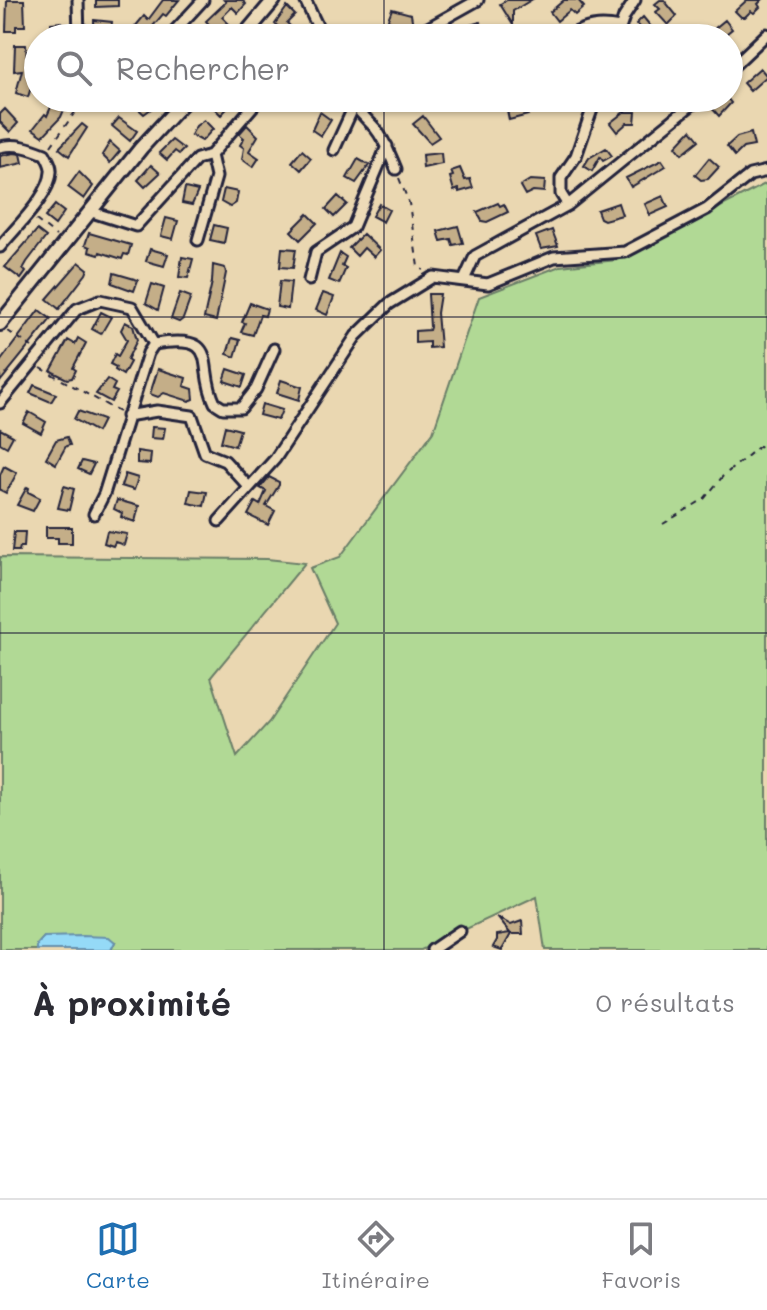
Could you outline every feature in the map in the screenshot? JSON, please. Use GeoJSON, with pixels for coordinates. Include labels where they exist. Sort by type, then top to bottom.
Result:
{"type":"FeatureCollection","features":[{"type":"Feature","properties":{"kind":"street"},"geometry":{"type":"LineString","coordinates":[[78,0],[79,24]]}},
{"type":"Feature","properties":{"kind":"street"},"geometry":{"type":"LineString","coordinates":[[181,24],[203,0]]}},
{"type":"Feature","properties":{"kind":"street"},"geometry":{"type":"LineString","coordinates":[[254,24],[274,0]]}},
{"type":"Feature","properties":{"kind":"street"},"geometry":{"type":"LineString","coordinates":[[305,0],[317,24]]}},
{"type":"Feature","properties":{"kind":"street"},"geometry":{"type":"LineString","coordinates":[[435,24],[478,0]]}},
{"type":"Feature","properties":{"kind":"street"},"geometry":{"type":"LineString","coordinates":[[623,24],[635,0]]}},
{"type":"Feature","properties":{"kind":"street"},"geometry":{"type":"LineString","coordinates":[[743,57],[767,34]]}},
{"type":"Feature","properties":{"kind":"street"},"geometry":{"type":"LineString","coordinates":[[0,325],[91,209],[175,112]]}},
{"type":"Feature","properties":{"kind":"street"},"geometry":{"type":"LineString","coordinates":[[91,209],[136,226],[197,159],[211,155],[248,112]]}},
{"type":"Feature","properties":{"kind":"street"},"geometry":{"type":"LineString","coordinates":[[334,150],[348,112]]}},
{"type":"Feature","properties":{"kind":"street"},"geometry":{"type":"LineString","coordinates":[[361,112],[387,146],[396,169]]}},
{"type":"Feature","properties":{"kind":"street"},"geometry":{"type":"LineString","coordinates":[[568,205],[561,194],[561,178],[576,156],[591,112]]}},
{"type":"Feature","properties":{"kind":"street"},"geometry":{"type":"LineString","coordinates":[[464,280],[475,256],[568,205],[683,112]]}},
{"type":"Feature","properties":{"kind":"street"},"geometry":{"type":"LineString","coordinates":[[309,280],[316,252],[353,227],[387,146]]}},
{"type":"Feature","properties":{"kind":"street"},"geometry":{"type":"LineString","coordinates":[[0,147],[28,147],[45,154],[52,169],[40,200],[0,247]]}},
{"type":"Feature","properties":{"kind":"street"},"geometry":{"type":"LineString","coordinates":[[198,240],[216,177],[211,155]]}},
{"type":"Feature","properties":{"kind":"street"},"geometry":{"type":"LineString","coordinates":[[219,521],[275,459],[356,336],[389,304],[433,277],[488,284],[554,257],[625,252],[707,209],[750,175],[767,171]]}},
{"type":"Feature","properties":{"kind":"street"},"geometry":{"type":"LineString","coordinates":[[0,403],[77,309],[100,300],[132,307],[154,344]]}},
{"type":"Feature","properties":{"kind":"street"},"geometry":{"type":"LineString","coordinates":[[154,344],[187,342],[195,346],[207,363],[210,393],[215,403],[232,409],[241,408],[256,389],[274,349]]}},
{"type":"Feature","properties":{"kind":"street"},"geometry":{"type":"LineString","coordinates":[[94,514],[104,494],[148,353],[154,344]]}},
{"type":"Feature","properties":{"kind":"street"},"geometry":{"type":"LineString","coordinates":[[127,416],[157,411],[192,416],[205,453],[225,461],[249,487]]}},
{"type":"Feature","properties":{"kind":"street"},"geometry":{"type":"LineString","coordinates":[[432,950],[460,931]]}},
{"type":"Feature","properties":{"kind":"path"},"geometry":{"type":"LineString","coordinates":[[45,154],[75,112]]}},
{"type":"Feature","properties":{"kind":"path"},"geometry":{"type":"LineString","coordinates":[[396,169],[409,203],[418,267],[433,277]]}},
{"type":"Feature","properties":{"kind":"path"},"geometry":{"type":"LineString","coordinates":[[27,213],[60,239]]}},
{"type":"Feature","properties":{"kind":"path"},"geometry":{"type":"LineString","coordinates":[[0,325],[42,353]]}},
{"type":"Feature","properties":{"kind":"path"},"geometry":{"type":"LineString","coordinates":[[33,363],[127,416]]}},
{"type":"Feature","properties":{"kind":"path"},"geometry":{"type":"LineString","coordinates":[[663,524],[704,499],[723,476],[767,440]]}},
{"type":"Feature","properties":{"kind":"green space"},"geometry":{"type":"Polygon","coordinates":[[[767,183],[767,950],[545,950],[537,896],[421,950],[111,950],[115,942],[44,937],[37,950],[0,950],[0,557],[267,559],[305,563],[211,677],[237,757],[269,722],[335,623],[310,568],[340,557],[433,432],[479,297],[560,266],[617,260],[767,183]]]}},
{"type":"Feature","properties":{"kind":"water"},"geometry":{"type":"Polygon","coordinates":[[[44,937],[109,937],[115,942],[111,950],[37,950],[44,937]]]}},
{"type":"Feature","properties":{"kind":"building"},"geometry":{"type":"Polygon","coordinates":[[[7,0],[24,0],[24,26],[16,26],[16,31],[6,31],[7,0]]]}},
{"type":"Feature","properties":{"kind":"building"},"geometry":{"type":"Polygon","coordinates":[[[96,0],[118,0],[118,6],[96,7],[96,0]]]}},
{"type":"Feature","properties":{"kind":"building"},"geometry":{"type":"Polygon","coordinates":[[[163,0],[179,0],[155,24],[137,24],[144,16],[148,20],[163,0]]]}},
{"type":"Feature","properties":{"kind":"building"},"geometry":{"type":"Polygon","coordinates":[[[224,0],[242,0],[246,4],[238,13],[232,7],[222,17],[229,24],[209,24],[206,21],[226,2],[224,0]]]}},
{"type":"Feature","properties":{"kind":"building"},"geometry":{"type":"Polygon","coordinates":[[[507,0],[531,0],[513,11],[513,24],[500,4],[507,0]]]}},
{"type":"Feature","properties":{"kind":"building"},"geometry":{"type":"Polygon","coordinates":[[[564,0],[578,0],[584,7],[575,15],[570,10],[557,21],[550,12],[564,0]]]}},
{"type":"Feature","properties":{"kind":"building"},"geometry":{"type":"Polygon","coordinates":[[[664,0],[677,16],[667,24],[656,12],[660,9],[655,4],[664,0]]]}},
{"type":"Feature","properties":{"kind":"building"},"geometry":{"type":"Polygon","coordinates":[[[747,0],[762,0],[754,13],[751,11],[741,17],[735,11],[747,0]]]}},
{"type":"Feature","properties":{"kind":"building"},"geometry":{"type":"Polygon","coordinates":[[[287,7],[295,15],[288,24],[275,24],[287,7]]]}},
{"type":"Feature","properties":{"kind":"building"},"geometry":{"type":"Polygon","coordinates":[[[392,9],[411,14],[413,24],[391,24],[388,19],[392,9]]]}},
{"type":"Feature","properties":{"kind":"building"},"geometry":{"type":"Polygon","coordinates":[[[643,17],[649,24],[636,24],[643,17]]]}},
{"type":"Feature","properties":{"kind":"building"},"geometry":{"type":"Polygon","coordinates":[[[94,20],[112,22],[112,24],[94,24],[94,20]]]}},
{"type":"Feature","properties":{"kind":"building"},"geometry":{"type":"Polygon","coordinates":[[[15,45],[24,45],[24,96],[16,93],[22,70],[14,71],[15,45]]]}},
{"type":"Feature","properties":{"kind":"building"},"geometry":{"type":"Polygon","coordinates":[[[760,68],[767,76],[750,91],[743,83],[760,68]]]}},
{"type":"Feature","properties":{"kind":"building"},"geometry":{"type":"Polygon","coordinates":[[[5,109],[18,123],[10,132],[0,122],[0,114],[5,109]]]}},
{"type":"Feature","properties":{"kind":"building"},"geometry":{"type":"Polygon","coordinates":[[[49,112],[63,112],[43,136],[33,129],[45,114],[47,116],[49,112]]]}},
{"type":"Feature","properties":{"kind":"building"},"geometry":{"type":"Polygon","coordinates":[[[320,112],[331,120],[321,136],[312,130],[320,112]]]}},
{"type":"Feature","properties":{"kind":"building"},"geometry":{"type":"Polygon","coordinates":[[[507,112],[527,112],[528,115],[509,120],[507,112]]]}},
{"type":"Feature","properties":{"kind":"building"},"geometry":{"type":"Polygon","coordinates":[[[624,112],[636,112],[635,123],[627,123],[617,132],[610,123],[624,112]]]}},
{"type":"Feature","properties":{"kind":"building"},"geometry":{"type":"Polygon","coordinates":[[[423,116],[439,137],[430,143],[413,124],[423,116]]]}},
{"type":"Feature","properties":{"kind":"building"},"geometry":{"type":"Polygon","coordinates":[[[119,118],[137,131],[130,141],[112,126],[119,118]]]}},
{"type":"Feature","properties":{"kind":"building"},"geometry":{"type":"Polygon","coordinates":[[[204,120],[213,129],[202,141],[191,135],[204,120]]]}},
{"type":"Feature","properties":{"kind":"building"},"geometry":{"type":"Polygon","coordinates":[[[82,124],[87,128],[69,156],[59,148],[82,124]]]}},
{"type":"Feature","properties":{"kind":"building"},"geometry":{"type":"Polygon","coordinates":[[[247,125],[258,136],[249,151],[259,158],[253,167],[242,159],[244,148],[240,145],[244,138],[239,134],[247,125]]]}},
{"type":"Feature","properties":{"kind":"building"},"geometry":{"type":"Polygon","coordinates":[[[691,130],[699,140],[682,154],[676,146],[691,130]]]}},
{"type":"Feature","properties":{"kind":"building"},"geometry":{"type":"Polygon","coordinates":[[[751,133],[754,146],[743,148],[735,156],[727,146],[737,137],[751,133]]]}},
{"type":"Feature","properties":{"kind":"building"},"geometry":{"type":"Polygon","coordinates":[[[172,140],[184,149],[179,154],[175,151],[167,160],[159,153],[172,140]]]}},
{"type":"Feature","properties":{"kind":"building"},"geometry":{"type":"Polygon","coordinates":[[[110,142],[120,151],[110,163],[102,155],[110,142]]]}},
{"type":"Feature","properties":{"kind":"building"},"geometry":{"type":"Polygon","coordinates":[[[606,148],[612,156],[603,161],[600,157],[592,171],[584,166],[589,158],[606,148]]]}},
{"type":"Feature","properties":{"kind":"building"},"geometry":{"type":"Polygon","coordinates":[[[302,150],[311,158],[301,170],[292,162],[302,150]]]}},
{"type":"Feature","properties":{"kind":"building"},"geometry":{"type":"Polygon","coordinates":[[[441,153],[442,164],[423,168],[422,155],[441,153]]]}},
{"type":"Feature","properties":{"kind":"building"},"geometry":{"type":"Polygon","coordinates":[[[21,154],[23,163],[0,168],[0,156],[21,154]]]}},
{"type":"Feature","properties":{"kind":"building"},"geometry":{"type":"Polygon","coordinates":[[[709,158],[719,167],[708,179],[701,180],[695,175],[709,158]]]}},
{"type":"Feature","properties":{"kind":"building"},"geometry":{"type":"Polygon","coordinates":[[[358,159],[369,165],[356,183],[347,178],[358,159]]]}},
{"type":"Feature","properties":{"kind":"building"},"geometry":{"type":"Polygon","coordinates":[[[662,160],[666,166],[631,187],[626,178],[662,160]]]}},
{"type":"Feature","properties":{"kind":"building"},"geometry":{"type":"Polygon","coordinates":[[[151,165],[160,173],[145,187],[138,180],[151,165]]]}},
{"type":"Feature","properties":{"kind":"building"},"geometry":{"type":"Polygon","coordinates":[[[460,168],[473,188],[459,192],[459,189],[454,191],[450,177],[453,176],[451,171],[460,168]]]}},
{"type":"Feature","properties":{"kind":"building"},"geometry":{"type":"Polygon","coordinates":[[[79,172],[93,186],[84,199],[68,187],[79,172]]]}},
{"type":"Feature","properties":{"kind":"building"},"geometry":{"type":"Polygon","coordinates":[[[530,180],[545,181],[544,192],[533,191],[525,195],[520,186],[530,180]]]}},
{"type":"Feature","properties":{"kind":"building"},"geometry":{"type":"Polygon","coordinates":[[[185,188],[198,191],[192,205],[182,203],[185,188]]]}},
{"type":"Feature","properties":{"kind":"building"},"geometry":{"type":"Polygon","coordinates":[[[224,189],[238,192],[236,203],[230,207],[221,202],[224,189]]]}},
{"type":"Feature","properties":{"kind":"building"},"geometry":{"type":"Polygon","coordinates":[[[338,196],[347,204],[334,217],[326,209],[338,196]]]}},
{"type":"Feature","properties":{"kind":"building"},"geometry":{"type":"Polygon","coordinates":[[[663,196],[668,207],[650,215],[645,204],[663,196]]]}},
{"type":"Feature","properties":{"kind":"building"},"geometry":{"type":"Polygon","coordinates":[[[498,203],[500,206],[504,204],[508,212],[487,222],[482,221],[477,212],[498,203]]]}},
{"type":"Feature","properties":{"kind":"building"},"geometry":{"type":"Polygon","coordinates":[[[618,203],[622,215],[604,220],[600,218],[597,210],[618,203]]]}},
{"type":"Feature","properties":{"kind":"building"},"geometry":{"type":"Polygon","coordinates":[[[379,204],[389,210],[383,222],[372,216],[379,204]]]}},
{"type":"Feature","properties":{"kind":"building"},"geometry":{"type":"Polygon","coordinates":[[[55,205],[64,212],[55,225],[45,217],[55,205]]]}},
{"type":"Feature","properties":{"kind":"building"},"geometry":{"type":"Polygon","coordinates":[[[308,214],[317,223],[300,240],[291,231],[308,214]]]}},
{"type":"Feature","properties":{"kind":"building"},"geometry":{"type":"Polygon","coordinates":[[[166,218],[178,221],[173,239],[161,236],[166,218]]]}},
{"type":"Feature","properties":{"kind":"building"},"geometry":{"type":"Polygon","coordinates":[[[214,225],[227,228],[224,243],[210,240],[214,225]]]}},
{"type":"Feature","properties":{"kind":"building"},"geometry":{"type":"Polygon","coordinates":[[[458,226],[463,243],[453,245],[451,239],[441,241],[438,231],[458,226]]]}},
{"type":"Feature","properties":{"kind":"building"},"geometry":{"type":"Polygon","coordinates":[[[37,230],[46,237],[27,262],[21,279],[5,267],[37,230]]]}},
{"type":"Feature","properties":{"kind":"building"},"geometry":{"type":"Polygon","coordinates":[[[552,230],[558,246],[541,249],[536,236],[552,230]]]}},
{"type":"Feature","properties":{"kind":"building"},"geometry":{"type":"Polygon","coordinates":[[[89,233],[131,245],[128,255],[124,254],[122,259],[89,252],[90,247],[85,245],[89,233]]]}},
{"type":"Feature","properties":{"kind":"building"},"geometry":{"type":"Polygon","coordinates":[[[363,234],[380,250],[374,257],[364,248],[357,256],[349,248],[363,234]]]}},
{"type":"Feature","properties":{"kind":"building"},"geometry":{"type":"Polygon","coordinates":[[[282,248],[296,249],[293,268],[280,267],[282,248]]]}},
{"type":"Feature","properties":{"kind":"building"},"geometry":{"type":"Polygon","coordinates":[[[150,249],[168,254],[164,266],[146,261],[150,249]]]}},
{"type":"Feature","properties":{"kind":"building"},"geometry":{"type":"Polygon","coordinates":[[[340,253],[346,257],[342,266],[346,268],[339,284],[329,280],[340,253]]]}},
{"type":"Feature","properties":{"kind":"building"},"geometry":{"type":"Polygon","coordinates":[[[182,257],[193,259],[188,278],[179,277],[182,257]]]}},
{"type":"Feature","properties":{"kind":"building"},"geometry":{"type":"Polygon","coordinates":[[[79,262],[88,269],[86,274],[59,309],[47,299],[79,262]]]}},
{"type":"Feature","properties":{"kind":"building"},"geometry":{"type":"Polygon","coordinates":[[[213,265],[225,268],[226,273],[216,321],[204,318],[213,265]]]}},
{"type":"Feature","properties":{"kind":"building"},"geometry":{"type":"Polygon","coordinates":[[[114,273],[138,280],[134,291],[112,283],[114,273]]]}},
{"type":"Feature","properties":{"kind":"building"},"geometry":{"type":"Polygon","coordinates":[[[280,281],[291,282],[288,309],[277,307],[280,281]]]}},
{"type":"Feature","properties":{"kind":"building"},"geometry":{"type":"Polygon","coordinates":[[[152,284],[164,288],[158,310],[146,303],[152,284]]]}},
{"type":"Feature","properties":{"kind":"building"},"geometry":{"type":"Polygon","coordinates":[[[180,293],[191,297],[179,322],[171,319],[180,293]]]}},
{"type":"Feature","properties":{"kind":"building"},"geometry":{"type":"Polygon","coordinates":[[[323,293],[334,297],[327,315],[316,310],[323,293]]]}},
{"type":"Feature","properties":{"kind":"building"},"geometry":{"type":"Polygon","coordinates":[[[428,294],[440,294],[437,313],[440,347],[429,348],[429,342],[415,343],[415,331],[429,330],[430,327],[428,294]]]}},
{"type":"Feature","properties":{"kind":"building"},"geometry":{"type":"Polygon","coordinates":[[[250,303],[267,309],[265,316],[260,315],[253,335],[241,332],[250,303]]]}},
{"type":"Feature","properties":{"kind":"building"},"geometry":{"type":"Polygon","coordinates":[[[39,310],[51,319],[0,382],[0,362],[39,310]]]}},
{"type":"Feature","properties":{"kind":"building"},"geometry":{"type":"Polygon","coordinates":[[[101,312],[111,317],[101,334],[92,329],[101,312]]]}},
{"type":"Feature","properties":{"kind":"building"},"geometry":{"type":"Polygon","coordinates":[[[125,322],[133,326],[137,340],[123,375],[110,364],[127,340],[121,330],[125,322]]]}},
{"type":"Feature","properties":{"kind":"building"},"geometry":{"type":"Polygon","coordinates":[[[78,338],[86,343],[73,368],[76,370],[72,378],[67,379],[51,371],[68,340],[75,344],[78,338]]]}},
{"type":"Feature","properties":{"kind":"building"},"geometry":{"type":"Polygon","coordinates":[[[232,338],[240,340],[235,357],[227,354],[232,338]]]}},
{"type":"Feature","properties":{"kind":"building"},"geometry":{"type":"Polygon","coordinates":[[[158,369],[186,378],[184,386],[193,389],[194,399],[189,401],[164,393],[158,397],[150,394],[158,369]]]}},
{"type":"Feature","properties":{"kind":"building"},"geometry":{"type":"Polygon","coordinates":[[[228,369],[246,375],[242,387],[224,381],[228,369]]]}},
{"type":"Feature","properties":{"kind":"building"},"geometry":{"type":"Polygon","coordinates":[[[107,379],[115,384],[112,390],[117,392],[111,402],[96,394],[107,379]]]}},
{"type":"Feature","properties":{"kind":"building"},"geometry":{"type":"Polygon","coordinates":[[[281,380],[302,387],[299,400],[277,393],[281,380]]]}},
{"type":"Feature","properties":{"kind":"building"},"geometry":{"type":"Polygon","coordinates":[[[34,385],[56,394],[51,402],[30,393],[34,385]]]}},
{"type":"Feature","properties":{"kind":"building"},"geometry":{"type":"Polygon","coordinates":[[[262,404],[282,410],[278,420],[259,415],[262,404]]]}},
{"type":"Feature","properties":{"kind":"building"},"geometry":{"type":"Polygon","coordinates":[[[78,411],[103,420],[97,432],[74,419],[78,411]]]}},
{"type":"Feature","properties":{"kind":"building"},"geometry":{"type":"Polygon","coordinates":[[[29,412],[46,422],[41,433],[23,423],[29,412]]]}},
{"type":"Feature","properties":{"kind":"building"},"geometry":{"type":"Polygon","coordinates":[[[225,426],[240,430],[235,446],[221,442],[225,426]]]}},
{"type":"Feature","properties":{"kind":"building"},"geometry":{"type":"Polygon","coordinates":[[[152,427],[165,428],[163,439],[151,438],[152,427]]]}},
{"type":"Feature","properties":{"kind":"building"},"geometry":{"type":"Polygon","coordinates":[[[0,429],[13,436],[7,447],[0,443],[0,429]]]}},
{"type":"Feature","properties":{"kind":"building"},"geometry":{"type":"Polygon","coordinates":[[[67,437],[70,445],[66,446],[56,464],[46,458],[56,440],[67,437]]]}},
{"type":"Feature","properties":{"kind":"building"},"geometry":{"type":"Polygon","coordinates":[[[137,451],[151,453],[150,464],[137,463],[137,451]]]}},
{"type":"Feature","properties":{"kind":"building"},"geometry":{"type":"Polygon","coordinates":[[[82,461],[94,464],[89,474],[78,469],[82,461]]]}},
{"type":"Feature","properties":{"kind":"building"},"geometry":{"type":"Polygon","coordinates":[[[4,466],[17,473],[6,493],[0,490],[0,475],[4,466]]]}},
{"type":"Feature","properties":{"kind":"building"},"geometry":{"type":"Polygon","coordinates":[[[125,474],[138,478],[134,490],[121,486],[125,474]]]}},
{"type":"Feature","properties":{"kind":"building"},"geometry":{"type":"Polygon","coordinates":[[[269,477],[279,485],[266,506],[275,511],[268,525],[248,515],[255,502],[260,505],[266,491],[260,488],[269,477]]]}},
{"type":"Feature","properties":{"kind":"building"},"geometry":{"type":"Polygon","coordinates":[[[64,486],[74,489],[69,510],[58,508],[64,486]]]}},
{"type":"Feature","properties":{"kind":"building"},"geometry":{"type":"Polygon","coordinates":[[[27,487],[28,492],[40,498],[33,511],[17,505],[27,487]]]}},
{"type":"Feature","properties":{"kind":"building"},"geometry":{"type":"Polygon","coordinates":[[[191,490],[207,492],[204,506],[188,503],[191,490]]]}},
{"type":"Feature","properties":{"kind":"building"},"geometry":{"type":"Polygon","coordinates":[[[117,500],[139,506],[135,522],[121,517],[122,513],[114,509],[117,500]]]}},
{"type":"Feature","properties":{"kind":"building"},"geometry":{"type":"Polygon","coordinates":[[[46,527],[72,527],[72,543],[58,543],[58,538],[46,538],[46,527]]]}},
{"type":"Feature","properties":{"kind":"building"},"geometry":{"type":"Polygon","coordinates":[[[107,531],[127,534],[124,545],[104,543],[107,531]]]}},
{"type":"Feature","properties":{"kind":"building"},"geometry":{"type":"Polygon","coordinates":[[[14,532],[25,532],[24,547],[20,547],[19,551],[12,551],[14,532]]]}},
{"type":"Feature","properties":{"kind":"building"},"geometry":{"type":"Polygon","coordinates":[[[497,917],[511,925],[522,921],[523,934],[511,934],[502,950],[493,947],[497,935],[510,933],[497,917]]]}}]}
